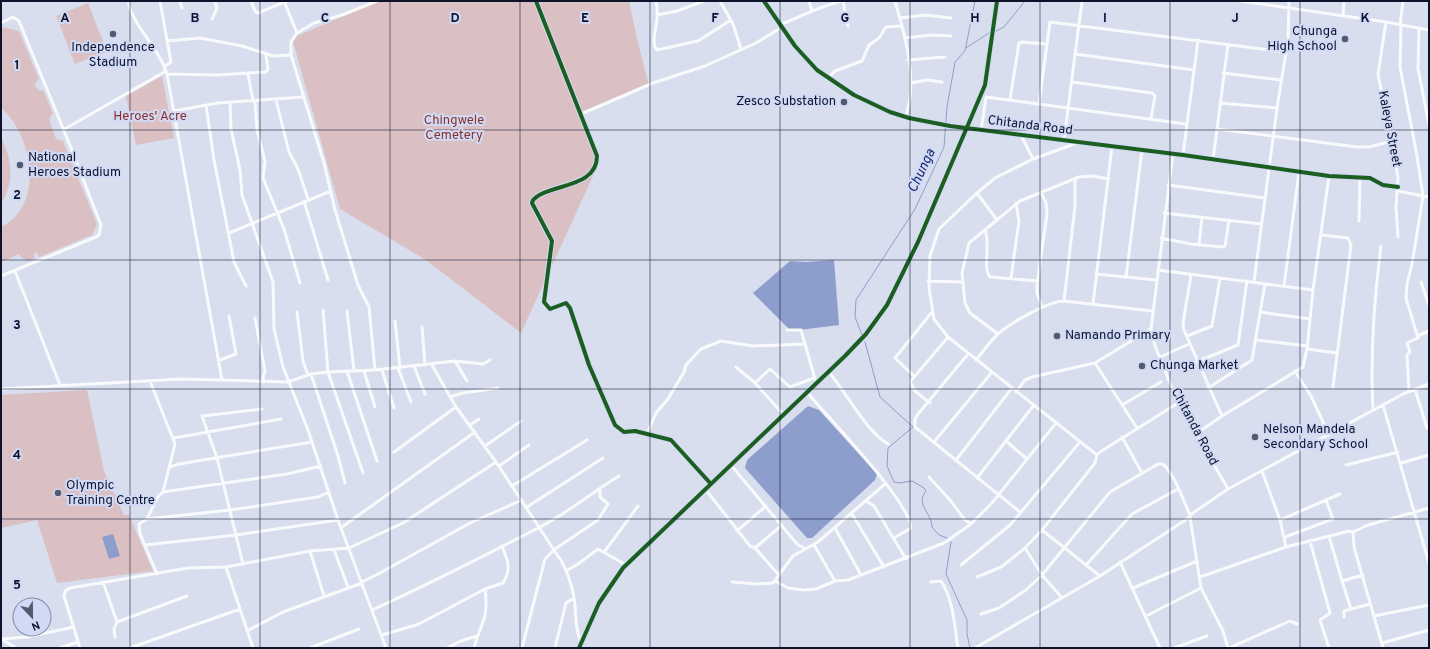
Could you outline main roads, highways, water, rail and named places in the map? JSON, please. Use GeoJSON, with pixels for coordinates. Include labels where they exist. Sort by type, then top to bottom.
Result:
{"type":"FeatureCollection","features":[{"type":"Feature","properties":{"kind":"water"},"geometry":{"type":"Polygon","coordinates":[[[834,260],[839,325],[791,331],[753,293],[790,261],[806,262],[834,260]]]}},
{"type":"Feature","properties":{"kind":"water"},"geometry":{"type":"Polygon","coordinates":[[[808,406],[819,410],[877,474],[875,480],[812,538],[807,538],[745,468],[747,460],[808,406]]]}},
{"type":"Feature","properties":{"kind":"water"},"geometry":{"type":"Polygon","coordinates":[[[113,534],[120,556],[109,559],[102,537],[113,534]]]}},
{"type":"Feature","properties":{"kind":"waterway","name":"Chunga"},"geometry":{"type":"LineString","coordinates":[[862,335],[855,317],[856,300],[915,209],[944,147],[947,107],[955,62],[965,51],[975,1]]}},
{"type":"Feature","properties":{"kind":"waterway"},"geometry":{"type":"LineString","coordinates":[[994,32],[1004,27],[1025,1]]}},
{"type":"Feature","properties":{"kind":"waterway"},"geometry":{"type":"LineString","coordinates":[[966,48],[989,33]]}},
{"type":"Feature","properties":{"kind":"waterway","name":"Chunga"},"geometry":{"type":"LineString","coordinates":[[865,342],[880,397],[913,427],[888,448],[887,466],[894,482],[899,483],[912,481],[924,488],[926,491],[922,501],[930,517],[932,527],[939,535],[947,538]]}},
{"type":"Feature","properties":{"kind":"waterway","name":"Chunga"},"geometry":{"type":"LineString","coordinates":[[951,542],[946,574],[967,620],[967,634],[970,648]]}},
{"type":"Feature","properties":{"kind":"place","name":"Independence Stadium"},"geometry":{"type":"Point","coordinates":[113,34]}},
{"type":"Feature","properties":{"kind":"place","name":"Chunga High School"},"geometry":{"type":"Point","coordinates":[1345,39]}},
{"type":"Feature","properties":{"kind":"place","name":"Zesco Substation"},"geometry":{"type":"Point","coordinates":[844,102]}},
{"type":"Feature","properties":{"kind":"place","name":"National Heroes Stadium"},"geometry":{"type":"Point","coordinates":[20,165]}},
{"type":"Feature","properties":{"kind":"place","name":"Namando Primary"},"geometry":{"type":"Point","coordinates":[1057,336]}},
{"type":"Feature","properties":{"kind":"place","name":"Chunga Market"},"geometry":{"type":"Point","coordinates":[1142,366]}},
{"type":"Feature","properties":{"kind":"place","name":"Nelson Mandela Secondary School"},"geometry":{"type":"Point","coordinates":[1255,437]}},
{"type":"Feature","properties":{"kind":"place","name":"Olympic Training Centre"},"geometry":{"type":"Point","coordinates":[58,493]}},
{"type":"Feature","properties":{"kind":"park label","name":"Heroes' Acre"},"geometry":{"type":"Point","coordinates":[150,117]}},
{"type":"Feature","properties":{"kind":"park label","name":"Chingwele Cemetery"},"geometry":{"type":"Point","coordinates":[454,128]}}]}
